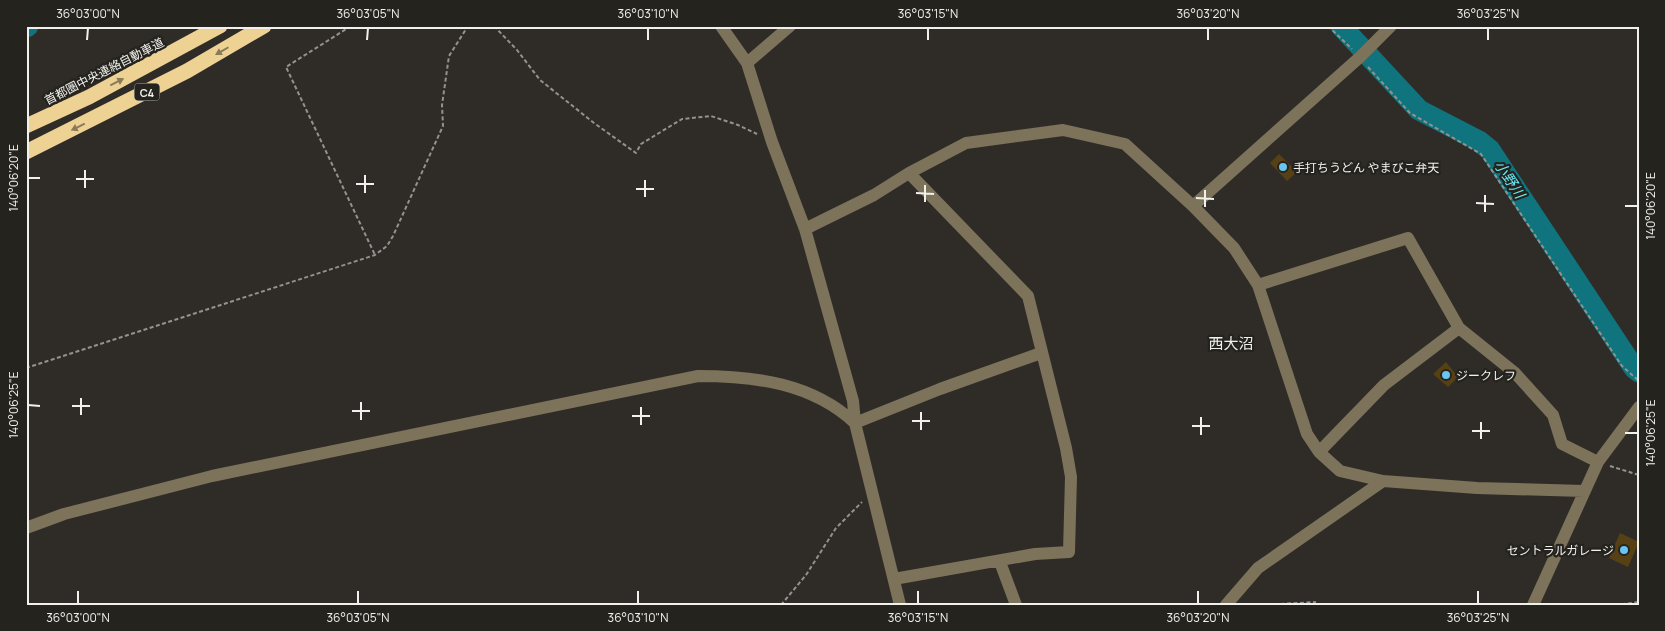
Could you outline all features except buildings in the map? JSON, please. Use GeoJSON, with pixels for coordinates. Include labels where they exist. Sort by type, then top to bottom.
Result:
{"type":"FeatureCollection","features":[{"type":"Feature","properties":{"kind":"highway","name":"首都圏中央連絡自動車道"},"geometry":{"type":"LineString","coordinates":[[26,126],[97,92],[220,26]]}},
{"type":"Feature","properties":{"kind":"highway","name":"C4"},"geometry":{"type":"LineString","coordinates":[[26,152],[187,71],[264,26]]}},
{"type":"Feature","properties":{"kind":"street"},"geometry":{"type":"LineString","coordinates":[[721,26],[747,63],[772,142],[805,229],[853,401],[855,423],[874,493],[900,605]]}},
{"type":"Feature","properties":{"kind":"street"},"geometry":{"type":"LineString","coordinates":[[747,63],[790,26]]}},
{"type":"Feature","properties":{"kind":"street"},"geometry":{"type":"LineString","coordinates":[[1193,206],[1360,57],[1391,26]]}},
{"type":"Feature","properties":{"kind":"street"},"geometry":{"type":"LineString","coordinates":[[805,229],[874,195],[909,173],[966,143],[1063,130],[1125,144],[1193,206],[1234,248],[1258,285],[1307,434],[1320,452],[1340,471],[1384,481],[1477,488],[1584,491]]}},
{"type":"Feature","properties":{"kind":"street"},"geometry":{"type":"LineString","coordinates":[[894,579],[1000,562],[1035,554],[1068,552],[1071,477],[1066,448],[1028,296],[909,173]]}},
{"type":"Feature","properties":{"kind":"street"},"geometry":{"type":"LineString","coordinates":[[1258,285],[1408,238],[1421,265],[1458,328],[1515,373],[1553,415],[1562,444],[1598,462]]}},
{"type":"Feature","properties":{"kind":"street"},"geometry":{"type":"LineString","coordinates":[[1320,452],[1384,385],[1458,328]]}},
{"type":"Feature","properties":{"kind":"street"},"geometry":{"type":"LineString","coordinates":[[855,423],[940,389],[1041,353]]}},
{"type":"Feature","properties":{"kind":"street"},"geometry":{"type":"LineString","coordinates":[[26,528],[64,514],[212,476],[698,376],[736,376],[772,381],[821,397],[839,408],[855,423]]}},
{"type":"Feature","properties":{"kind":"street"},"geometry":{"type":"LineString","coordinates":[[1534,605],[1598,462],[1639,407]]}},
{"type":"Feature","properties":{"kind":"street"},"geometry":{"type":"LineString","coordinates":[[1226,605],[1258,568],[1384,481]]}},
{"type":"Feature","properties":{"kind":"street"},"geometry":{"type":"LineString","coordinates":[[1000,562],[1016,605]]}},
{"type":"Feature","properties":{"kind":"path"},"geometry":{"type":"LineString","coordinates":[[351,26],[286,67],[376,255]]}},
{"type":"Feature","properties":{"kind":"path"},"geometry":{"type":"LineString","coordinates":[[26,368],[376,255],[387,246],[393,236],[443,126],[442,105],[449,56],[468,26]]}},
{"type":"Feature","properties":{"kind":"path"},"geometry":{"type":"LineString","coordinates":[[494,26],[517,50],[540,80],[594,123],[636,153],[641,144],[682,118],[711,116],[738,125],[772,142]]}},
{"type":"Feature","properties":{"kind":"path"},"geometry":{"type":"LineString","coordinates":[[1328,26],[1360,57],[1410,113],[1481,154],[1622,366],[1639,381]]}},
{"type":"Feature","properties":{"kind":"path"},"geometry":{"type":"LineString","coordinates":[[1598,462],[1639,475]]}},
{"type":"Feature","properties":{"kind":"path"},"geometry":{"type":"LineString","coordinates":[[781,605],[806,575],[836,528],[865,499],[874,493]]}},
{"type":"Feature","properties":{"kind":"path"},"geometry":{"type":"LineString","coordinates":[[1261,605],[1316,602]]}},
{"type":"Feature","properties":{"kind":"path"},"geometry":{"type":"LineString","coordinates":[[1615,605],[1639,602]]}},
{"type":"Feature","properties":{"kind":"waterway","name":"小野川"},"geometry":{"type":"LineString","coordinates":[[1341,26],[1419,110],[1479,141],[1490,150],[1634,368],[1639,372]]}},
{"type":"Feature","properties":{"kind":"place","name":"手打ちうどん やまびこ弁天"},"geometry":{"type":"Point","coordinates":[1283,167]}},
{"type":"Feature","properties":{"kind":"place","name":"ジークレフ"},"geometry":{"type":"Point","coordinates":[1446,375]}},
{"type":"Feature","properties":{"kind":"place","name":"セントラルガレージ"},"geometry":{"type":"Point","coordinates":[1624,550]}},
{"type":"Feature","properties":{"kind":"district","name":"西大沼"},"geometry":{"type":"Point","coordinates":[1231,343]}}]}
